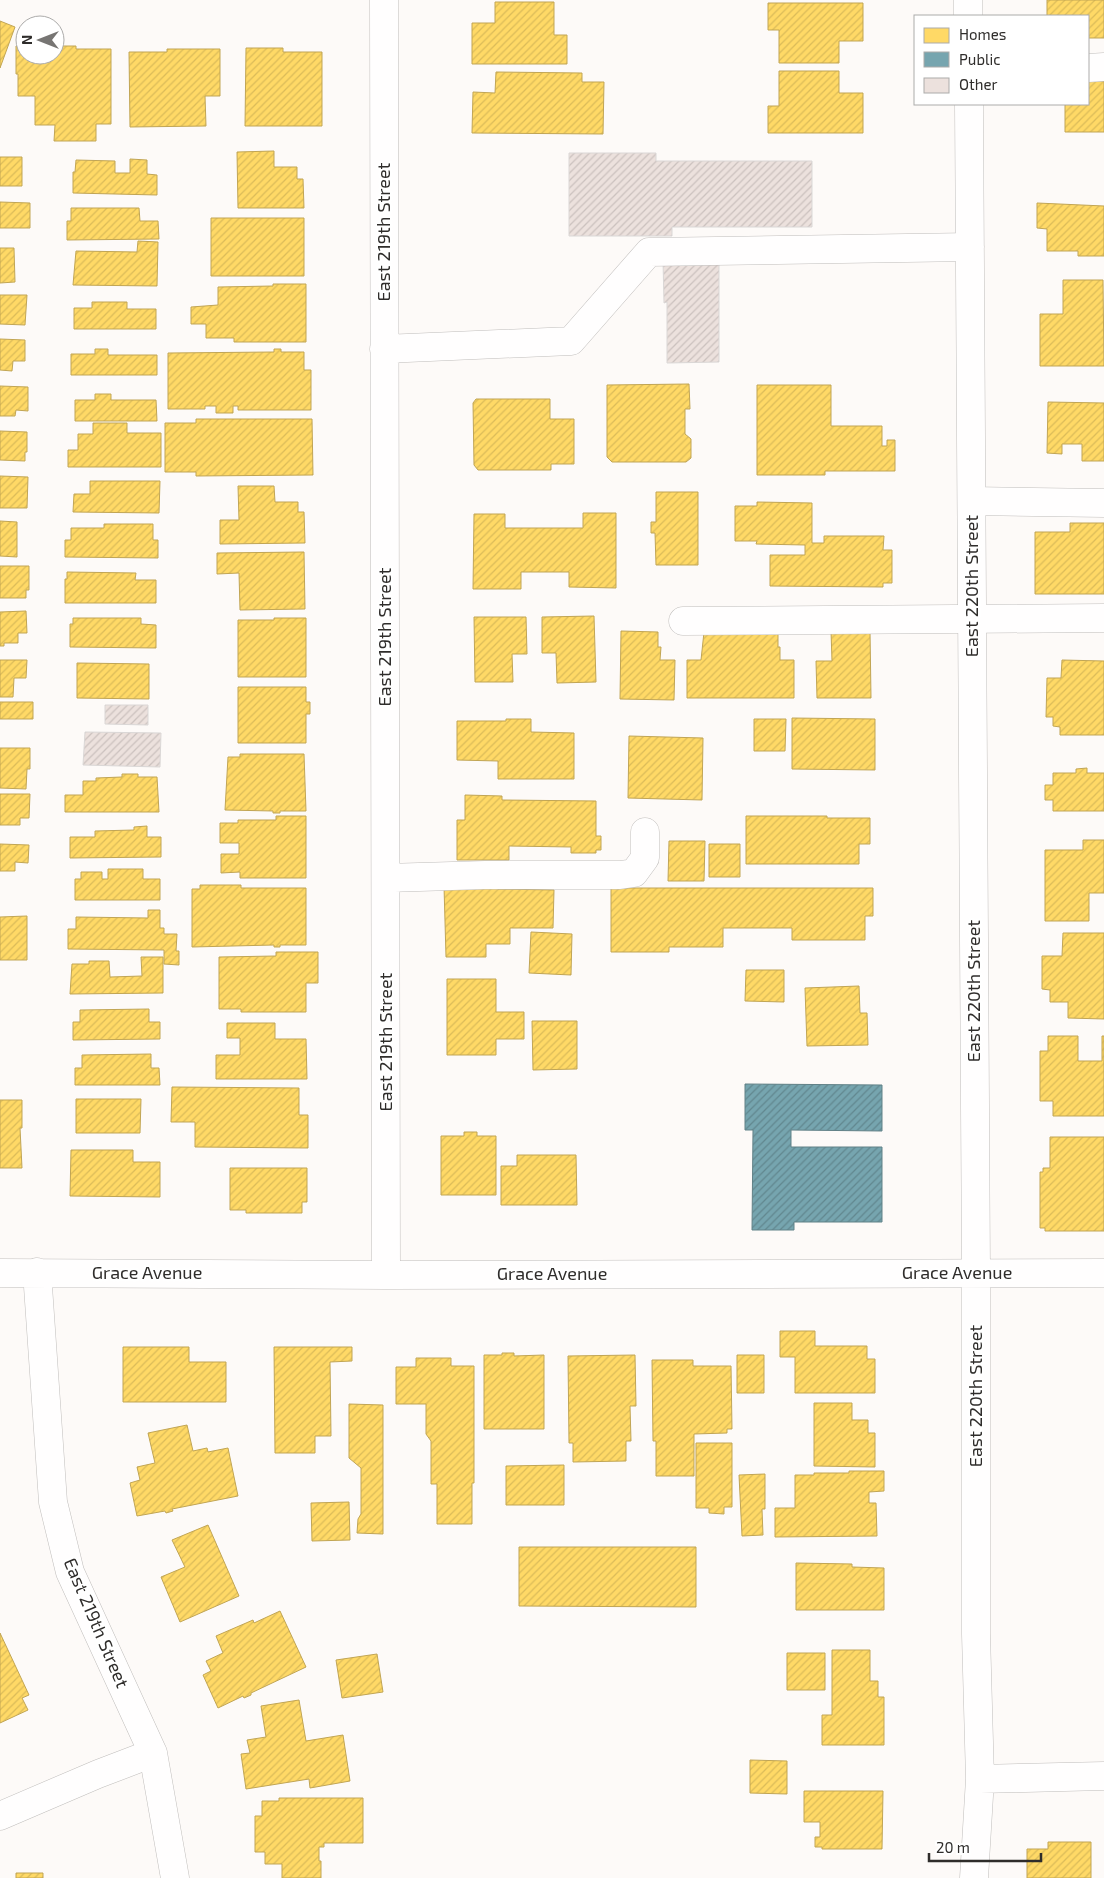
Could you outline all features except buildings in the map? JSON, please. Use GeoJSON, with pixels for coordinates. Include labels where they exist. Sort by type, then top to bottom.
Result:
{"type":"FeatureCollection","features":[{"type":"Feature","properties":{"kind":"street","name":"East 219th Street"},"geometry":{"type":"LineString","coordinates":[[384,0],[386,1274]]}},
{"type":"Feature","properties":{"kind":"street"},"geometry":{"type":"LineString","coordinates":[[968,0],[968,15]]}},
{"type":"Feature","properties":{"kind":"street"},"geometry":{"type":"LineString","coordinates":[[1089,68],[1104,67]]}},
{"type":"Feature","properties":{"kind":"street","name":"East 220th Street"},"geometry":{"type":"LineString","coordinates":[[969,105],[976,1273],[976,1634],[980,1779],[974,1878]]}},
{"type":"Feature","properties":{"kind":"street"},"geometry":{"type":"LineString","coordinates":[[384,349],[571,341],[649,252],[970,247]]}},
{"type":"Feature","properties":{"kind":"street"},"geometry":{"type":"LineString","coordinates":[[972,502],[1104,503]]}},
{"type":"Feature","properties":{"kind":"street"},"geometry":{"type":"LineString","coordinates":[[683,621],[1104,618]]}},
{"type":"Feature","properties":{"kind":"street"},"geometry":{"type":"LineString","coordinates":[[386,878],[485,875],[620,875],[634,873],[645,858],[645,832]]}},
{"type":"Feature","properties":{"kind":"street","name":"East 219th Street"},"geometry":{"type":"LineString","coordinates":[[36,1272],[53,1502],[70,1572],[153,1753],[175,1878]]}},
{"type":"Feature","properties":{"kind":"street","name":"Grace Avenue"},"geometry":{"type":"LineString","coordinates":[[0,1273],[1104,1272]]}},
{"type":"Feature","properties":{"kind":"street"},"geometry":{"type":"LineString","coordinates":[[0,1816],[98,1774],[153,1753]]}},
{"type":"Feature","properties":{"kind":"street"},"geometry":{"type":"LineString","coordinates":[[980,1779],[1104,1776]]}}]}
